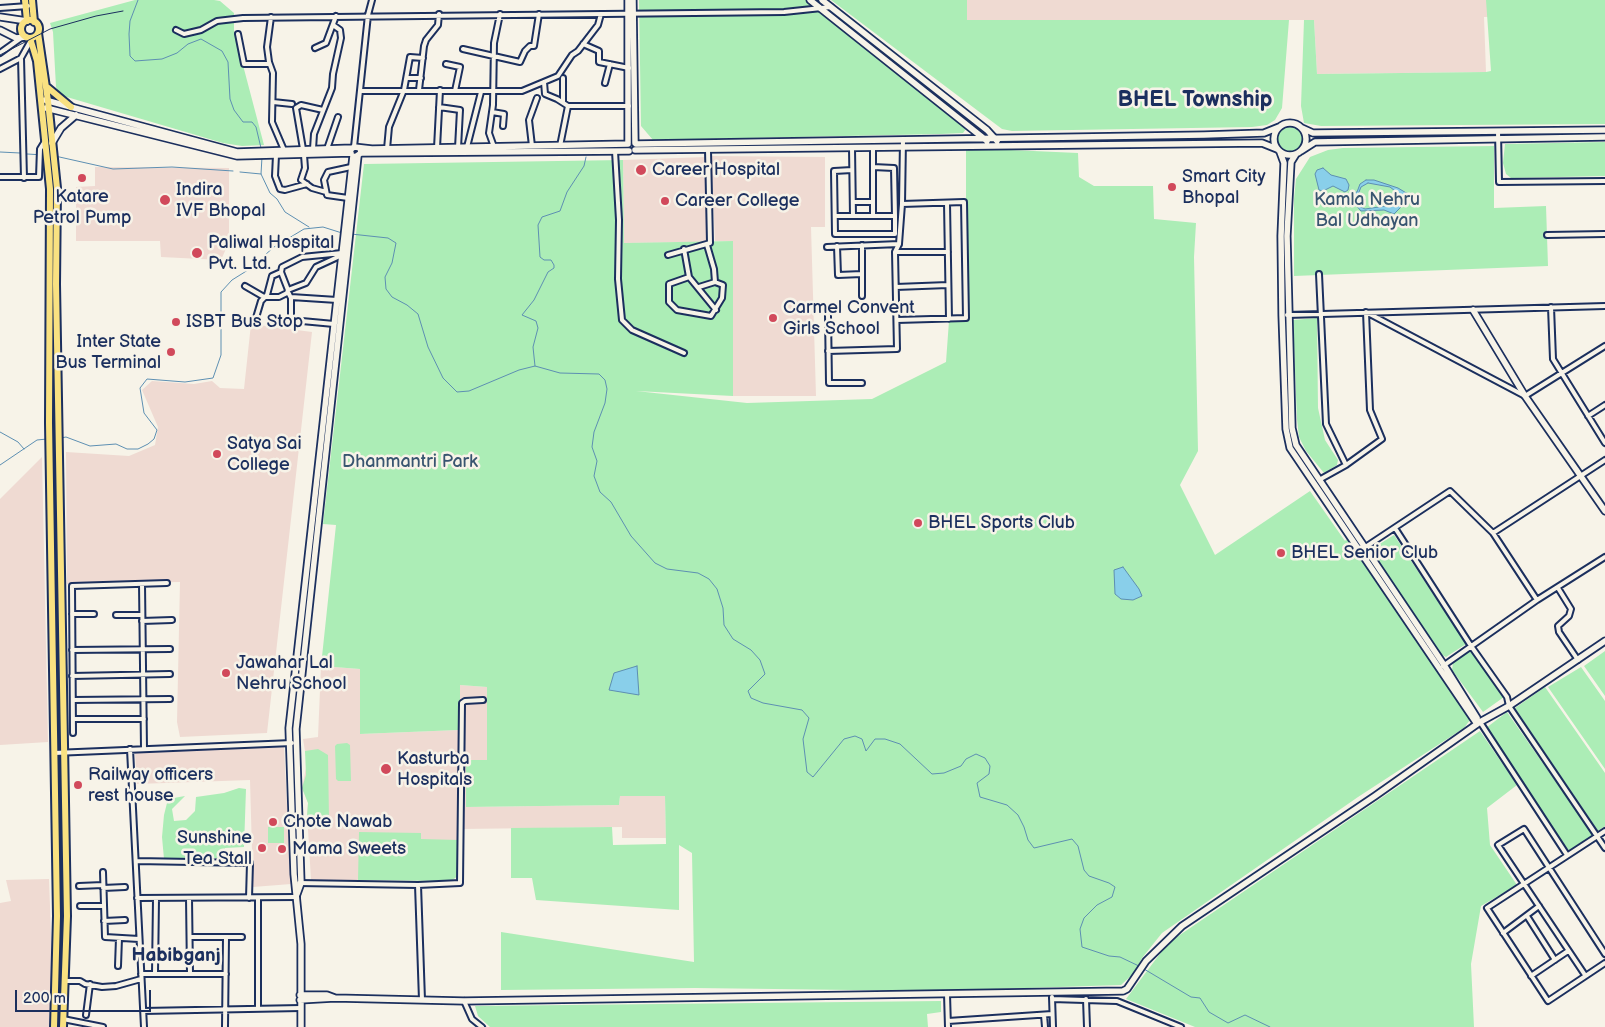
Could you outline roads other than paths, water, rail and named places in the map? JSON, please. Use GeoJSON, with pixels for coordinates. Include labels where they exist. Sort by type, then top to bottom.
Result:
{"type":"FeatureCollection","features":[{"type":"Feature","properties":{"kind":"main road"},"geometry":{"type":"LineString","coordinates":[[628,0],[631,13],[632,146]]}},
{"type":"Feature","properties":{"kind":"main road"},"geometry":{"type":"LineString","coordinates":[[632,146],[629,68],[633,0]]}},
{"type":"Feature","properties":{"kind":"main road"},"geometry":{"type":"LineString","coordinates":[[810,0],[986,140],[992,147]]}},
{"type":"Feature","properties":{"kind":"main road"},"geometry":{"type":"LineString","coordinates":[[822,0],[987,130],[1002,147]]}},
{"type":"Feature","properties":{"kind":"main road"},"geometry":{"type":"LineString","coordinates":[[29,3],[30,21],[22,29],[37,61],[47,146],[57,188],[58,423],[67,916],[63,1027]]}},
{"type":"Feature","properties":{"kind":"main road"},"geometry":{"type":"LineString","coordinates":[[0,16],[30,21],[39,27],[38,33],[49,104],[47,146]]}},
{"type":"Feature","properties":{"kind":"main road"},"geometry":{"type":"LineString","coordinates":[[0,30],[27,39],[38,33]]}},
{"type":"Feature","properties":{"kind":"main road"},"geometry":{"type":"LineString","coordinates":[[46,86],[71,107]]}},
{"type":"Feature","properties":{"kind":"main road"},"geometry":{"type":"LineString","coordinates":[[41,100],[76,115],[237,156],[255,153]]}},
{"type":"Feature","properties":{"kind":"main road"},"geometry":{"type":"LineString","coordinates":[[42,107],[49,104],[71,107],[237,152],[255,153],[284,150],[303,152],[615,151],[632,146],[708,150],[820,145],[873,148],[903,144]]}},
{"type":"Feature","properties":{"kind":"main road"},"geometry":{"type":"LineString","coordinates":[[47,146],[61,128],[76,115]]}},
{"type":"Feature","properties":{"kind":"main road"},"geometry":{"type":"LineString","coordinates":[[266,153],[276,155],[313,149],[355,152],[387,149],[532,146],[903,144],[1264,133],[1293,123],[1313,133],[1605,130]]}},
{"type":"Feature","properties":{"kind":"main road"},"geometry":{"type":"LineString","coordinates":[[1279,127],[1274,140],[1284,163],[1292,428],[1296,445],[1316,481]]}},
{"type":"Feature","properties":{"kind":"main road"},"geometry":{"type":"LineString","coordinates":[[1302,128],[1306,142],[1291,162],[1281,236],[1286,429],[1290,448],[1316,481],[1478,723]]}},
{"type":"Feature","properties":{"kind":"main road"},"geometry":{"type":"LineString","coordinates":[[935,143],[1002,147],[1262,142],[1285,154],[1299,153],[1315,142],[1605,137]]}},
{"type":"Feature","properties":{"kind":"main road"},"geometry":{"type":"LineString","coordinates":[[348,228],[348,198],[351,167],[355,152]]}},
{"type":"Feature","properties":{"kind":"main road"},"geometry":{"type":"LineString","coordinates":[[298,883],[288,743],[347,241],[355,152]]}},
{"type":"Feature","properties":{"kind":"main road"},"geometry":{"type":"LineString","coordinates":[[50,160],[49,450],[57,916],[54,1027]]}},
{"type":"Feature","properties":{"kind":"main road"},"geometry":{"type":"LineString","coordinates":[[335,336],[334,324],[337,300],[344,266],[342,254],[347,241]]}},
{"type":"Feature","properties":{"kind":"main road"},"geometry":{"type":"LineString","coordinates":[[1473,310],[1525,396],[1605,511]]}},
{"type":"Feature","properties":{"kind":"main road"},"geometry":{"type":"LineString","coordinates":[[301,1027],[301,944],[297,895],[300,819],[296,742],[313,537]]}},
{"type":"Feature","properties":{"kind":"main road"},"geometry":{"type":"LineString","coordinates":[[300,998],[464,1001],[1123,990],[1140,972],[1146,961],[1182,926],[1478,723],[1509,706],[1605,641]]}},
{"type":"Feature","properties":{"kind":"main road"},"geometry":{"type":"LineString","coordinates":[[292,820],[300,819]]}},
{"type":"Feature","properties":{"kind":"street"},"geometry":{"type":"LineString","coordinates":[[355,152],[368,15],[372,0]]}},
{"type":"Feature","properties":{"kind":"street"},"geometry":{"type":"LineString","coordinates":[[0,8],[29,3]]}},
{"type":"Feature","properties":{"kind":"street"},"geometry":{"type":"LineString","coordinates":[[176,30],[183,34],[201,30],[222,20],[270,17],[784,12],[831,7]]}},
{"type":"Feature","properties":{"kind":"street"},"geometry":{"type":"LineString","coordinates":[[419,90],[426,40],[438,24],[439,14]]}},
{"type":"Feature","properties":{"kind":"street"},"geometry":{"type":"LineString","coordinates":[[494,147],[489,133],[494,92],[495,32],[500,14]]}},
{"type":"Feature","properties":{"kind":"street"},"geometry":{"type":"LineString","coordinates":[[463,49],[520,62],[525,51],[530,46],[534,46],[539,14]]}},
{"type":"Feature","properties":{"kind":"street"},"geometry":{"type":"LineString","coordinates":[[360,91],[520,91],[558,76],[572,55],[598,25],[601,14]]}},
{"type":"Feature","properties":{"kind":"street"},"geometry":{"type":"LineString","coordinates":[[315,48],[326,43],[336,16]]}},
{"type":"Feature","properties":{"kind":"street"},"geometry":{"type":"LineString","coordinates":[[270,17],[267,47],[269,64],[273,73],[274,102],[272,122],[284,150]]}},
{"type":"Feature","properties":{"kind":"street"},"geometry":{"type":"LineString","coordinates":[[313,149],[314,134],[332,88],[341,38],[340,30],[333,24]]}},
{"type":"Feature","properties":{"kind":"street"},"geometry":{"type":"LineString","coordinates":[[238,34],[244,64],[269,64]]}},
{"type":"Feature","properties":{"kind":"street"},"geometry":{"type":"LineString","coordinates":[[0,53],[27,39]]}},
{"type":"Feature","properties":{"kind":"street"},"geometry":{"type":"LineString","coordinates":[[24,178],[21,58],[27,39]]}},
{"type":"Feature","properties":{"kind":"street"},"geometry":{"type":"LineString","coordinates":[[583,44],[599,51],[599,62],[629,68]]}},
{"type":"Feature","properties":{"kind":"street"},"geometry":{"type":"LineString","coordinates":[[387,149],[389,127],[404,90],[410,57],[423,58]]}},
{"type":"Feature","properties":{"kind":"street"},"geometry":{"type":"LineString","coordinates":[[0,69],[21,58]]}},
{"type":"Feature","properties":{"kind":"street"},"geometry":{"type":"LineString","coordinates":[[446,64],[460,67],[455,91]]}},
{"type":"Feature","properties":{"kind":"street"},"geometry":{"type":"LineString","coordinates":[[605,83],[610,64]]}},
{"type":"Feature","properties":{"kind":"street"},"geometry":{"type":"LineString","coordinates":[[407,78],[421,78]]}},
{"type":"Feature","properties":{"kind":"street"},"geometry":{"type":"LineString","coordinates":[[563,102],[564,78]]}},
{"type":"Feature","properties":{"kind":"street"},"geometry":{"type":"LineString","coordinates":[[544,82],[546,94],[568,106],[629,106]]}},
{"type":"Feature","properties":{"kind":"street"},"geometry":{"type":"LineString","coordinates":[[437,148],[440,90]]}},
{"type":"Feature","properties":{"kind":"street"},"geometry":{"type":"LineString","coordinates":[[467,148],[480,92]]}},
{"type":"Feature","properties":{"kind":"street"},"geometry":{"type":"LineString","coordinates":[[532,146],[530,120],[537,98]]}},
{"type":"Feature","properties":{"kind":"street"},"geometry":{"type":"LineString","coordinates":[[274,102],[292,104]]}},
{"type":"Feature","properties":{"kind":"street"},"geometry":{"type":"LineString","coordinates":[[323,110],[301,105],[296,108],[303,152],[304,168],[301,180],[326,192],[329,196],[348,198]]}},
{"type":"Feature","properties":{"kind":"street"},"geometry":{"type":"LineString","coordinates":[[560,146],[568,106]]}},
{"type":"Feature","properties":{"kind":"street"},"geometry":{"type":"LineString","coordinates":[[439,107],[460,110],[458,148]]}},
{"type":"Feature","properties":{"kind":"street"},"geometry":{"type":"LineString","coordinates":[[492,112],[504,114],[503,126]]}},
{"type":"Feature","properties":{"kind":"street"},"geometry":{"type":"LineString","coordinates":[[327,149],[338,117]]}},
{"type":"Feature","properties":{"kind":"street"},"geometry":{"type":"LineString","coordinates":[[1498,131],[1499,182],[1605,181]]}},
{"type":"Feature","properties":{"kind":"street"},"geometry":{"type":"LineString","coordinates":[[828,351],[897,349],[895,252],[899,244],[902,204],[903,144]]}},
{"type":"Feature","properties":{"kind":"street"},"geometry":{"type":"LineString","coordinates":[[0,177],[39,177],[40,158],[47,146]]}},
{"type":"Feature","properties":{"kind":"street"},"geometry":{"type":"LineString","coordinates":[[852,148],[853,216]]}},
{"type":"Feature","properties":{"kind":"street"},"geometry":{"type":"LineString","coordinates":[[873,148],[873,216]]}},
{"type":"Feature","properties":{"kind":"street"},"geometry":{"type":"LineString","coordinates":[[668,255],[710,243],[708,150]]}},
{"type":"Feature","properties":{"kind":"street"},"geometry":{"type":"LineString","coordinates":[[615,151],[620,220],[618,278],[622,320],[632,330],[684,353]]}},
{"type":"Feature","properties":{"kind":"street"},"geometry":{"type":"LineString","coordinates":[[276,155],[275,176],[280,188],[286,190],[307,184]]}},
{"type":"Feature","properties":{"kind":"street"},"geometry":{"type":"LineString","coordinates":[[326,192],[324,180],[328,172],[351,167]]}},
{"type":"Feature","properties":{"kind":"street"},"geometry":{"type":"LineString","coordinates":[[852,170],[834,171],[836,235],[895,234],[894,168],[873,167]]}},
{"type":"Feature","properties":{"kind":"street"},"geometry":{"type":"LineString","coordinates":[[853,202],[873,202]]}},
{"type":"Feature","properties":{"kind":"street"},"geometry":{"type":"LineString","coordinates":[[897,320],[966,318],[964,202],[902,204]]}},
{"type":"Feature","properties":{"kind":"street"},"geometry":{"type":"LineString","coordinates":[[947,203],[949,319]]}},
{"type":"Feature","properties":{"kind":"street"},"geometry":{"type":"LineString","coordinates":[[835,216],[895,216]]}},
{"type":"Feature","properties":{"kind":"street"},"geometry":{"type":"LineString","coordinates":[[1547,235],[1605,234]]}},
{"type":"Feature","properties":{"kind":"street"},"geometry":{"type":"LineString","coordinates":[[707,244],[714,269],[715,282]]}},
{"type":"Feature","properties":{"kind":"street"},"geometry":{"type":"LineString","coordinates":[[827,247],[899,244]]}},
{"type":"Feature","properties":{"kind":"street"},"geometry":{"type":"LineString","coordinates":[[862,245],[862,296]]}},
{"type":"Feature","properties":{"kind":"street"},"geometry":{"type":"LineString","coordinates":[[837,246],[838,275],[862,274]]}},
{"type":"Feature","properties":{"kind":"street"},"geometry":{"type":"LineString","coordinates":[[684,249],[689,277],[716,310]]}},
{"type":"Feature","properties":{"kind":"street"},"geometry":{"type":"LineString","coordinates":[[895,252],[948,252]]}},
{"type":"Feature","properties":{"kind":"street"},"geometry":{"type":"LineString","coordinates":[[334,324],[291,320],[291,297],[281,272],[282,267],[302,257],[342,254]]}},
{"type":"Feature","properties":{"kind":"street"},"geometry":{"type":"LineString","coordinates":[[244,286],[264,297],[276,298],[306,283],[316,267],[342,254]]}},
{"type":"Feature","properties":{"kind":"street"},"geometry":{"type":"LineString","coordinates":[[255,321],[256,312],[272,276],[281,272]]}},
{"type":"Feature","properties":{"kind":"street"},"geometry":{"type":"LineString","coordinates":[[1320,274],[1326,424],[1346,465]]}},
{"type":"Feature","properties":{"kind":"street"},"geometry":{"type":"LineString","coordinates":[[689,277],[669,284],[669,302],[674,309],[707,317],[711,316],[722,298],[723,285],[715,282],[699,287]]}},
{"type":"Feature","properties":{"kind":"street"},"geometry":{"type":"LineString","coordinates":[[896,287],[948,286]]}},
{"type":"Feature","properties":{"kind":"street"},"geometry":{"type":"LineString","coordinates":[[291,297],[337,300]]}},
{"type":"Feature","properties":{"kind":"street"},"geometry":{"type":"LineString","coordinates":[[1282,315],[1605,306]]}},
{"type":"Feature","properties":{"kind":"street"},"geometry":{"type":"LineString","coordinates":[[1551,307],[1553,359],[1605,443]]}},
{"type":"Feature","properties":{"kind":"street"},"geometry":{"type":"LineString","coordinates":[[1366,312],[1525,396],[1605,346]]}},
{"type":"Feature","properties":{"kind":"street"},"geometry":{"type":"LineString","coordinates":[[1316,481],[1346,465],[1382,439],[1370,410],[1366,312]]}},
{"type":"Feature","properties":{"kind":"street"},"geometry":{"type":"LineString","coordinates":[[828,315],[829,383],[862,383]]}},
{"type":"Feature","properties":{"kind":"street"},"geometry":{"type":"LineString","coordinates":[[1588,416],[1605,405]]}},
{"type":"Feature","properties":{"kind":"street"},"geometry":{"type":"LineString","coordinates":[[1493,533],[1605,460]]}},
{"type":"Feature","properties":{"kind":"street"},"geometry":{"type":"LineString","coordinates":[[1362,549],[1450,491],[1493,533],[1538,600]]}},
{"type":"Feature","properties":{"kind":"street"},"geometry":{"type":"LineString","coordinates":[[1395,528],[1471,646],[1507,696],[1509,706],[1605,848]]}},
{"type":"Feature","properties":{"kind":"street"},"geometry":{"type":"LineString","coordinates":[[1441,666],[1605,557]]}},
{"type":"Feature","properties":{"kind":"street"},"geometry":{"type":"LineString","coordinates":[[142,584],[144,749]]}},
{"type":"Feature","properties":{"kind":"street"},"geometry":{"type":"LineString","coordinates":[[73,733],[72,586],[167,584]]}},
{"type":"Feature","properties":{"kind":"street"},"geometry":{"type":"LineString","coordinates":[[1558,588],[1571,609],[1569,616],[1558,626],[1559,632],[1578,660]]}},
{"type":"Feature","properties":{"kind":"street"},"geometry":{"type":"LineString","coordinates":[[72,614],[94,614]]}},
{"type":"Feature","properties":{"kind":"street"},"geometry":{"type":"LineString","coordinates":[[116,615],[142,615]]}},
{"type":"Feature","properties":{"kind":"street"},"geometry":{"type":"LineString","coordinates":[[142,621],[172,620]]}},
{"type":"Feature","properties":{"kind":"street"},"geometry":{"type":"LineString","coordinates":[[72,650],[170,649]]}},
{"type":"Feature","properties":{"kind":"street"},"geometry":{"type":"LineString","coordinates":[[72,676],[170,674]]}},
{"type":"Feature","properties":{"kind":"street"},"geometry":{"type":"LineString","coordinates":[[73,700],[170,699]]}},
{"type":"Feature","properties":{"kind":"street"},"geometry":{"type":"LineString","coordinates":[[160,700],[160,707]]}},
{"type":"Feature","properties":{"kind":"street"},"geometry":{"type":"LineString","coordinates":[[298,883],[458,884],[462,880],[462,703],[465,701],[483,700]]}},
{"type":"Feature","properties":{"kind":"street"},"geometry":{"type":"LineString","coordinates":[[73,719],[144,719]]}},
{"type":"Feature","properties":{"kind":"street"},"geometry":{"type":"LineString","coordinates":[[1478,723],[1567,855]]}},
{"type":"Feature","properties":{"kind":"street"},"geometry":{"type":"LineString","coordinates":[[54,753],[296,742]]}},
{"type":"Feature","properties":{"kind":"street"},"geometry":{"type":"LineString","coordinates":[[130,749],[144,1027]]}},
{"type":"Feature","properties":{"kind":"street"},"geometry":{"type":"LineString","coordinates":[[1585,975],[1498,845],[1524,829],[1550,866],[1605,954]]}},
{"type":"Feature","properties":{"kind":"street"},"geometry":{"type":"LineString","coordinates":[[1605,831],[1488,908],[1502,933],[1548,1001],[1605,963]]}},
{"type":"Feature","properties":{"kind":"street"},"geometry":{"type":"LineString","coordinates":[[136,861],[250,863],[249,898]]}},
{"type":"Feature","properties":{"kind":"street"},"geometry":{"type":"LineString","coordinates":[[103,872],[104,937],[139,939]]}},
{"type":"Feature","properties":{"kind":"street"},"geometry":{"type":"LineString","coordinates":[[418,884],[422,1000]]}},
{"type":"Feature","properties":{"kind":"street"},"geometry":{"type":"LineString","coordinates":[[80,886],[125,887]]}},
{"type":"Feature","properties":{"kind":"street"},"geometry":{"type":"LineString","coordinates":[[137,898],[258,898],[297,895]]}},
{"type":"Feature","properties":{"kind":"street"},"geometry":{"type":"LineString","coordinates":[[190,898],[190,974]]}},
{"type":"Feature","properties":{"kind":"street"},"geometry":{"type":"LineString","coordinates":[[258,898],[258,1008]]}},
{"type":"Feature","properties":{"kind":"street"},"geometry":{"type":"LineString","coordinates":[[155,973],[156,899]]}},
{"type":"Feature","properties":{"kind":"street"},"geometry":{"type":"LineString","coordinates":[[80,906],[104,906]]}},
{"type":"Feature","properties":{"kind":"street"},"geometry":{"type":"LineString","coordinates":[[1502,933],[1540,906]]}},
{"type":"Feature","properties":{"kind":"street"},"geometry":{"type":"LineString","coordinates":[[1527,916],[1555,960]]}},
{"type":"Feature","properties":{"kind":"street"},"geometry":{"type":"LineString","coordinates":[[104,921],[125,920]]}},
{"type":"Feature","properties":{"kind":"street"},"geometry":{"type":"LineString","coordinates":[[190,937],[242,937]]}},
{"type":"Feature","properties":{"kind":"street"},"geometry":{"type":"LineString","coordinates":[[225,1027],[226,937]]}},
{"type":"Feature","properties":{"kind":"street"},"geometry":{"type":"LineString","coordinates":[[118,966],[119,938]]}},
{"type":"Feature","properties":{"kind":"street"},"geometry":{"type":"LineString","coordinates":[[1531,976],[1568,951]]}},
{"type":"Feature","properties":{"kind":"street"},"geometry":{"type":"LineString","coordinates":[[65,981],[80,981],[102,987],[116,986],[155,973],[226,974]]}},
{"type":"Feature","properties":{"kind":"street"},"geometry":{"type":"LineString","coordinates":[[86,1015],[90,984]]}},
{"type":"Feature","properties":{"kind":"street"},"geometry":{"type":"LineString","coordinates":[[1051,992],[1053,1027]]}},
{"type":"Feature","properties":{"kind":"street"},"geometry":{"type":"LineString","coordinates":[[947,994],[948,1027]]}},
{"type":"Feature","properties":{"kind":"street"},"geometry":{"type":"LineString","coordinates":[[1052,999],[1117,1001],[1181,1027]]}},
{"type":"Feature","properties":{"kind":"street"},"geometry":{"type":"LineString","coordinates":[[1086,999],[1089,1027]]}},
{"type":"Feature","properties":{"kind":"street"},"geometry":{"type":"LineString","coordinates":[[464,1001],[472,1019],[482,1027]]}},
{"type":"Feature","properties":{"kind":"street"},"geometry":{"type":"LineString","coordinates":[[143,1012],[225,1008],[301,1008]]}},
{"type":"Feature","properties":{"kind":"street"},"geometry":{"type":"LineString","coordinates":[[948,1021],[1052,1014]]}},
{"type":"Feature","properties":{"kind":"street"},"geometry":{"type":"LineString","coordinates":[[1044,1015],[1045,1027]]}},
{"type":"Feature","properties":{"kind":"street"},"geometry":{"type":"LineString","coordinates":[[63,1019],[103,1027]]}},
{"type":"Feature","properties":{"kind":"street"},"geometry":{"type":"LineString","coordinates":[[1162,1027],[1165,1020]]}},
{"type":"Feature","properties":{"kind":"water"},"geometry":{"type":"Polygon","coordinates":[[[1323,168],[1331,175],[1346,179],[1349,185],[1348,190],[1345,192],[1333,186],[1323,191],[1319,190],[1315,174],[1317,170],[1323,168]]]}},
{"type":"Feature","properties":{"kind":"water"},"geometry":{"type":"Polygon","coordinates":[[[1366,180],[1374,180],[1398,188],[1408,194],[1410,198],[1394,214],[1384,210],[1361,211],[1346,194],[1357,192],[1360,184],[1366,180]],[[1368,183],[1361,187],[1357,197],[1359,206],[1365,209],[1386,206],[1396,196],[1395,191],[1390,187],[1368,183]]]}},
{"type":"Feature","properties":{"kind":"water"},"geometry":{"type":"Polygon","coordinates":[[[1123,567],[1142,596],[1133,600],[1121,599],[1115,594],[1114,570],[1123,567]]]}},
{"type":"Feature","properties":{"kind":"water"},"geometry":{"type":"Polygon","coordinates":[[[637,666],[639,695],[609,690],[614,673],[637,666]]]}},
{"type":"Feature","properties":{"kind":"waterway"},"geometry":{"type":"LineString","coordinates":[[138,0],[130,21],[130,56],[135,61],[162,59],[177,53],[188,44],[201,39],[222,51],[228,62],[230,99],[234,110],[243,122],[252,122],[256,127],[261,148]]}},
{"type":"Feature","properties":{"kind":"waterway"},"geometry":{"type":"LineString","coordinates":[[0,152],[20,153]]}},
{"type":"Feature","properties":{"kind":"waterway"},"geometry":{"type":"LineString","coordinates":[[27,154],[44,155]]}},
{"type":"Feature","properties":{"kind":"waterway"},"geometry":{"type":"LineString","coordinates":[[55,156],[113,169],[172,167],[233,171]]}},
{"type":"Feature","properties":{"kind":"waterway"},"geometry":{"type":"LineString","coordinates":[[262,157],[261,174],[270,193],[277,199],[285,212],[309,227]]}},
{"type":"Feature","properties":{"kind":"waterway"},"geometry":{"type":"LineString","coordinates":[[535,366],[533,347],[538,328],[536,321],[522,315],[534,300],[548,272],[554,268],[551,260],[544,260],[540,257],[538,225],[542,217],[560,211],[567,192],[584,166],[586,157]]}},
{"type":"Feature","properties":{"kind":"waterway"},"geometry":{"type":"LineString","coordinates":[[240,172],[261,174]]}},
{"type":"Feature","properties":{"kind":"waterway"},"geometry":{"type":"LineString","coordinates":[[61,438],[66,437],[90,446],[116,444],[127,449],[138,449],[148,444],[154,439],[157,430],[144,413],[140,388],[147,379],[185,382],[213,378],[221,355],[221,292],[232,280],[248,270],[274,247],[304,229],[323,227],[342,233]]}},
{"type":"Feature","properties":{"kind":"waterway"},"geometry":{"type":"LineString","coordinates":[[351,234],[388,238],[396,243],[392,263],[385,277],[386,289],[392,297],[407,305],[418,314],[428,347],[443,378],[457,392],[469,391],[519,370],[535,366],[560,373],[599,374],[605,380],[607,389],[605,403],[594,432],[592,447],[597,461],[594,476],[600,492],[611,502],[631,536],[655,563],[667,569],[698,573],[709,579],[717,589],[723,608],[724,625],[733,639],[751,650],[760,660],[765,674],[748,691],[751,698],[763,703],[802,710],[809,718],[803,739],[807,772],[813,777],[844,739],[855,736],[862,739],[866,751],[875,739],[885,739],[900,744],[932,774],[944,773],[961,766],[966,759],[976,754],[985,758],[990,766],[989,774],[977,783],[980,797],[1007,805],[1018,815],[1028,840],[1034,848],[1072,839],[1078,846],[1084,870],[1089,876],[1115,887],[1112,897],[1097,905],[1084,918],[1080,929],[1082,947],[1109,956],[1120,957],[1141,967]]}},
{"type":"Feature","properties":{"kind":"waterway"},"geometry":{"type":"LineString","coordinates":[[0,432],[18,442],[24,449]]}},
{"type":"Feature","properties":{"kind":"waterway"},"geometry":{"type":"LineString","coordinates":[[0,465],[37,440],[47,439]]}},
{"type":"Feature","properties":{"kind":"waterway"},"geometry":{"type":"LineString","coordinates":[[1144,969],[1191,997],[1200,998],[1209,1012],[1228,1023],[1245,1015],[1270,1027]]}},
{"type":"Feature","properties":{"kind":"railway"},"geometry":{"type":"LineString","coordinates":[[0,55],[50,29],[96,16],[123,11]]}},
{"type":"Feature","properties":{"kind":"place","name":"Career Hospital"},"geometry":{"type":"Point","coordinates":[641,170]}},
{"type":"Feature","properties":{"kind":"place","name":"Katare Petrol Pump"},"geometry":{"type":"Point","coordinates":[82,178]}},
{"type":"Feature","properties":{"kind":"place","name":"Smart City Bhopal"},"geometry":{"type":"Point","coordinates":[1172,187]}},
{"type":"Feature","properties":{"kind":"place","name":"Indira IVF Bhopal"},"geometry":{"type":"Point","coordinates":[165,200]}},
{"type":"Feature","properties":{"kind":"place","name":"Career College"},"geometry":{"type":"Point","coordinates":[665,201]}},
{"type":"Feature","properties":{"kind":"place","name":"Paliwal Hospital Pvt. Ltd."},"geometry":{"type":"Point","coordinates":[197,253]}},
{"type":"Feature","properties":{"kind":"place","name":"Carmel Convent Girls School"},"geometry":{"type":"Point","coordinates":[773,318]}},
{"type":"Feature","properties":{"kind":"place","name":"ISBT Bus Stop"},"geometry":{"type":"Point","coordinates":[176,322]}},
{"type":"Feature","properties":{"kind":"place","name":"Inter State Bus Terminal"},"geometry":{"type":"Point","coordinates":[171,352]}},
{"type":"Feature","properties":{"kind":"place","name":"Satya Sai College"},"geometry":{"type":"Point","coordinates":[217,454]}},
{"type":"Feature","properties":{"kind":"place","name":"BHEL Sports Club"},"geometry":{"type":"Point","coordinates":[918,523]}},
{"type":"Feature","properties":{"kind":"place","name":"BHEL Senior Club"},"geometry":{"type":"Point","coordinates":[1281,553]}},
{"type":"Feature","properties":{"kind":"place","name":"Jawahar Lal Nehru School"},"geometry":{"type":"Point","coordinates":[226,673]}},
{"type":"Feature","properties":{"kind":"place","name":"Kasturba Hospitals"},"geometry":{"type":"Point","coordinates":[386,769]}},
{"type":"Feature","properties":{"kind":"place","name":"Railway officers rest house"},"geometry":{"type":"Point","coordinates":[78,785]}},
{"type":"Feature","properties":{"kind":"place","name":"Chote Nawab"},"geometry":{"type":"Point","coordinates":[273,822]}},
{"type":"Feature","properties":{"kind":"place","name":"Sunshine Tea Stall"},"geometry":{"type":"Point","coordinates":[262,848]}},
{"type":"Feature","properties":{"kind":"place","name":"Mama Sweets"},"geometry":{"type":"Point","coordinates":[282,849]}},
{"type":"Feature","properties":{"kind":"district","name":"BHEL Township"},"geometry":{"type":"Point","coordinates":[1195,100]}},
{"type":"Feature","properties":{"kind":"district","name":"Habibganj"},"geometry":{"type":"Point","coordinates":[176,956]}},
{"type":"Feature","properties":{"kind":"park label","name":"Kamla Nehru Bal Udhayan"},"geometry":{"type":"Point","coordinates":[1367,210]}},
{"type":"Feature","properties":{"kind":"park label","name":"Dhanmantri Park"},"geometry":{"type":"Point","coordinates":[410,462]}}]}
